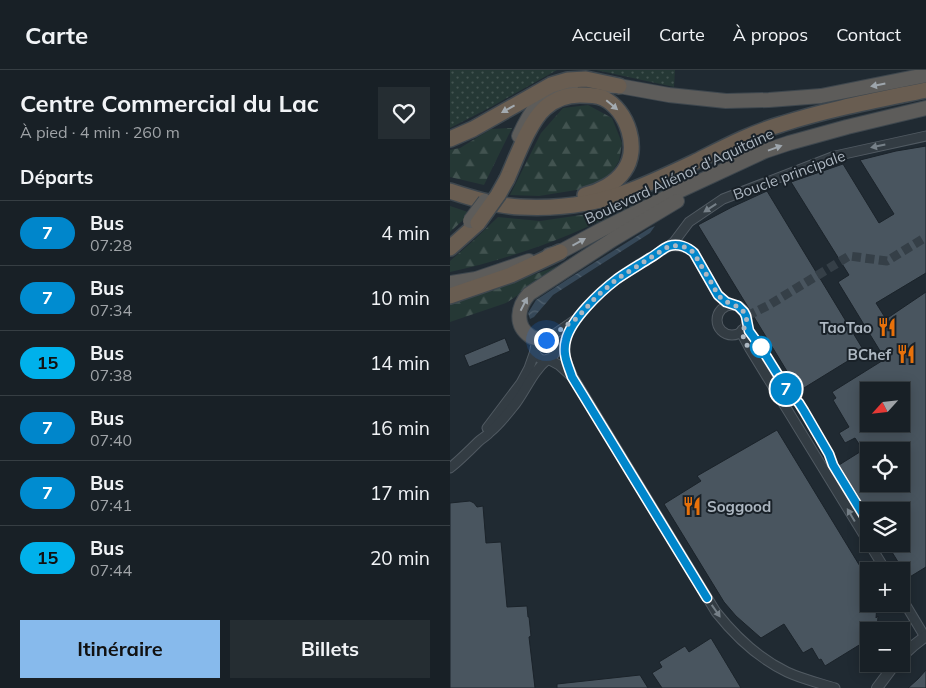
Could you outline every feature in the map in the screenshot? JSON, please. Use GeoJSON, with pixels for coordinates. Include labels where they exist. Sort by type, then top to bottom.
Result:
{"type":"FeatureCollection","features":[{"type":"Feature","properties":{"kind":"highway"},"geometry":{"type":"LineString","coordinates":[[450,139],[473,129],[551,85],[568,80],[586,79],[669,95],[726,101],[821,96],[926,75]]}},
{"type":"Feature","properties":{"kind":"highway"},"geometry":{"type":"LineString","coordinates":[[450,248],[498,195],[526,120],[540,102],[554,92],[570,86],[619,86]]}},
{"type":"Feature","properties":{"kind":"highway"},"geometry":{"type":"LineString","coordinates":[[450,191],[473,199],[519,207],[559,206],[590,202],[631,191],[745,138],[781,124],[845,107],[926,90]]}},
{"type":"Feature","properties":{"kind":"highway"},"geometry":{"type":"LineString","coordinates":[[504,178],[533,122],[544,108],[557,100],[574,95],[603,98],[616,108],[624,119],[630,138],[631,154],[625,171],[615,181],[588,195],[519,207]]}},
{"type":"Feature","properties":{"kind":"highway","name":"Boulevard Aliénor d'Aquitaine"},"geometry":{"type":"LineString","coordinates":[[450,283],[476,279],[560,252],[609,225],[766,151],[847,127],[926,108]]}},
{"type":"Feature","properties":{"kind":"highway"},"geometry":{"type":"LineString","coordinates":[[541,344],[530,336],[520,323],[519,314],[521,307],[529,294],[612,240],[683,198],[714,175]]}},
{"type":"Feature","properties":{"kind":"highway"},"geometry":{"type":"LineString","coordinates":[[450,238],[474,222]]}},
{"type":"Feature","properties":{"kind":"highway"},"geometry":{"type":"LineString","coordinates":[[450,296],[511,276],[560,252]]}},
{"type":"Feature","properties":{"kind":"street","name":"Boucle principale"},"geometry":{"type":"LineString","coordinates":[[577,318],[597,296],[617,279],[669,246],[689,222],[723,199],[835,156],[926,136]]}},
{"type":"Feature","properties":{"kind":"street"},"geometry":{"type":"LineString","coordinates":[[669,246],[682,246],[690,249],[718,295],[726,302],[733,305],[742,309],[746,316],[746,324],[742,330],[735,334],[727,334],[720,328],[718,323],[719,314],[729,305],[733,305]]}},
{"type":"Feature","properties":{"kind":"street"},"geometry":{"type":"LineString","coordinates":[[479,441],[521,383],[541,344],[577,318]]}},
{"type":"Feature","properties":{"kind":"street"},"geometry":{"type":"LineString","coordinates":[[577,318],[566,339],[564,348],[566,362],[572,377],[716,612],[744,642],[776,665],[793,674],[835,688]]}},
{"type":"Feature","properties":{"kind":"street"},"geometry":{"type":"LineString","coordinates":[[742,330],[750,350],[880,562]]}},
{"type":"Feature","properties":{"kind":"street"},"geometry":{"type":"LineString","coordinates":[[450,468],[504,418],[516,403],[536,370],[553,355],[555,349],[552,343],[541,344]]}},
{"type":"Feature","properties":{"kind":"street"},"geometry":{"type":"LineString","coordinates":[[541,344],[538,357],[544,360],[548,359],[559,365],[572,377]]}},
{"type":"Feature","properties":{"kind":"street"},"geometry":{"type":"LineString","coordinates":[[910,611],[926,636],[910,649]]}},
{"type":"Feature","properties":{"kind":"street"},"geometry":{"type":"LineString","coordinates":[[877,688],[889,672]]}},
{"type":"Feature","properties":{"kind":"green space"},"geometry":{"type":"Polygon","coordinates":[[[450,70],[557,70],[450,128],[450,70]]]}},
{"type":"Feature","properties":{"kind":"green space"},"geometry":{"type":"Polygon","coordinates":[[[596,70],[675,70],[674,87],[596,70]]]}},
{"type":"Feature","properties":{"kind":"green space"},"geometry":{"type":"Polygon","coordinates":[[[588,105],[612,118],[622,143],[619,161],[610,175],[595,187],[539,196],[510,195],[541,133],[563,108],[588,105]]]}},
{"type":"Feature","properties":{"kind":"green space"},"geometry":{"type":"Polygon","coordinates":[[[512,128],[484,185],[450,177],[450,150],[460,148],[491,129],[512,128]]]}},
{"type":"Feature","properties":{"kind":"green space"},"geometry":{"type":"Polygon","coordinates":[[[628,203],[630,206],[586,228],[556,240],[526,251],[450,272],[450,261],[498,217],[540,221],[595,213],[628,203]]]}},
{"type":"Feature","properties":{"kind":"green space"},"geometry":{"type":"Polygon","coordinates":[[[450,206],[471,213],[450,232],[450,206]]]}},
{"type":"Feature","properties":{"kind":"green space"},"geometry":{"type":"Polygon","coordinates":[[[566,263],[506,303],[450,322],[450,305],[566,263]]]}},
{"type":"Feature","properties":{"kind":"water"},"geometry":{"type":"Polygon","coordinates":[[[655,226],[650,233],[553,295],[534,317],[530,319],[528,313],[536,300],[655,226]]]}},
{"type":"Feature","properties":{"kind":"building"},"geometry":{"type":"Polygon","coordinates":[[[926,146],[926,273],[876,303],[886,319],[926,292],[926,567],[910,577],[910,562],[898,562],[892,552],[910,552],[910,502],[862,502],[839,465],[860,452],[860,492],[910,492],[910,442],[860,442],[860,446],[855,438],[845,443],[839,433],[849,427],[833,400],[836,398],[832,392],[885,359],[838,282],[849,275],[791,182],[843,164],[879,223],[894,214],[860,160],[926,146]]]}},
{"type":"Feature","properties":{"kind":"building"},"geometry":{"type":"Polygon","coordinates":[[[767,191],[864,351],[799,391],[698,225],[767,191]]]}},
{"type":"Feature","properties":{"kind":"building"},"geometry":{"type":"Polygon","coordinates":[[[505,338],[510,351],[469,367],[464,355],[505,338]]]}},
{"type":"Feature","properties":{"kind":"building"},"geometry":{"type":"Polygon","coordinates":[[[777,430],[860,566],[860,612],[876,612],[876,618],[878,616],[878,622],[860,622],[860,645],[825,666],[812,648],[803,653],[784,624],[761,638],[736,616],[724,602],[664,504],[701,481],[697,476],[777,430]]]}},
{"type":"Feature","properties":{"kind":"building"},"geometry":{"type":"Polygon","coordinates":[[[470,501],[477,507],[483,506],[486,543],[501,542],[507,607],[527,606],[535,688],[450,688],[450,503],[470,501]]]}},
{"type":"Feature","properties":{"kind":"building"},"geometry":{"type":"Polygon","coordinates":[[[711,638],[741,688],[662,688],[652,673],[662,667],[659,662],[685,646],[689,652],[711,638]]]}},
{"type":"Feature","properties":{"kind":"building"},"geometry":{"type":"Polygon","coordinates":[[[926,670],[926,688],[908,688],[918,679],[926,670]]]}},
{"type":"Feature","properties":{"kind":"building"},"geometry":{"type":"Polygon","coordinates":[[[640,675],[648,688],[557,688],[557,684],[640,675]]]}},
{"type":"Feature","properties":{"kind":"tunnel"},"geometry":{"type":"LineString","coordinates":[[747,316],[769,305],[849,256],[887,261],[926,237]]}},
{"type":"Feature","properties":{"kind":"bus line","name":"7"},"geometry":{"type":"LineString","coordinates":[[707,598],[572,377],[564,354],[566,339],[577,318],[597,296],[617,279],[669,246],[682,246],[690,249],[718,295],[726,302],[742,309],[746,316],[749,331],[755,337],[790,394],[804,411],[829,454],[833,465],[860,509]]}},
{"type":"Feature","properties":{"kind":"place","name":"TaoTao"},"geometry":{"type":"Point","coordinates":[887,327]}},
{"type":"Feature","properties":{"kind":"place","name":"BChef"},"geometry":{"type":"Point","coordinates":[906,354]}},
{"type":"Feature","properties":{"kind":"place","name":"Soggood"},"geometry":{"type":"Point","coordinates":[692,506]}},
{"type":"Feature","properties":{"kind":"route"},"geometry":{"type":"LineString","coordinates":[[546,340],[577,318],[597,296],[617,279],[669,246],[682,246],[694,253],[718,295],[726,302],[738,306],[744,312],[747,321],[742,330],[750,350],[761,347]]}}]}
